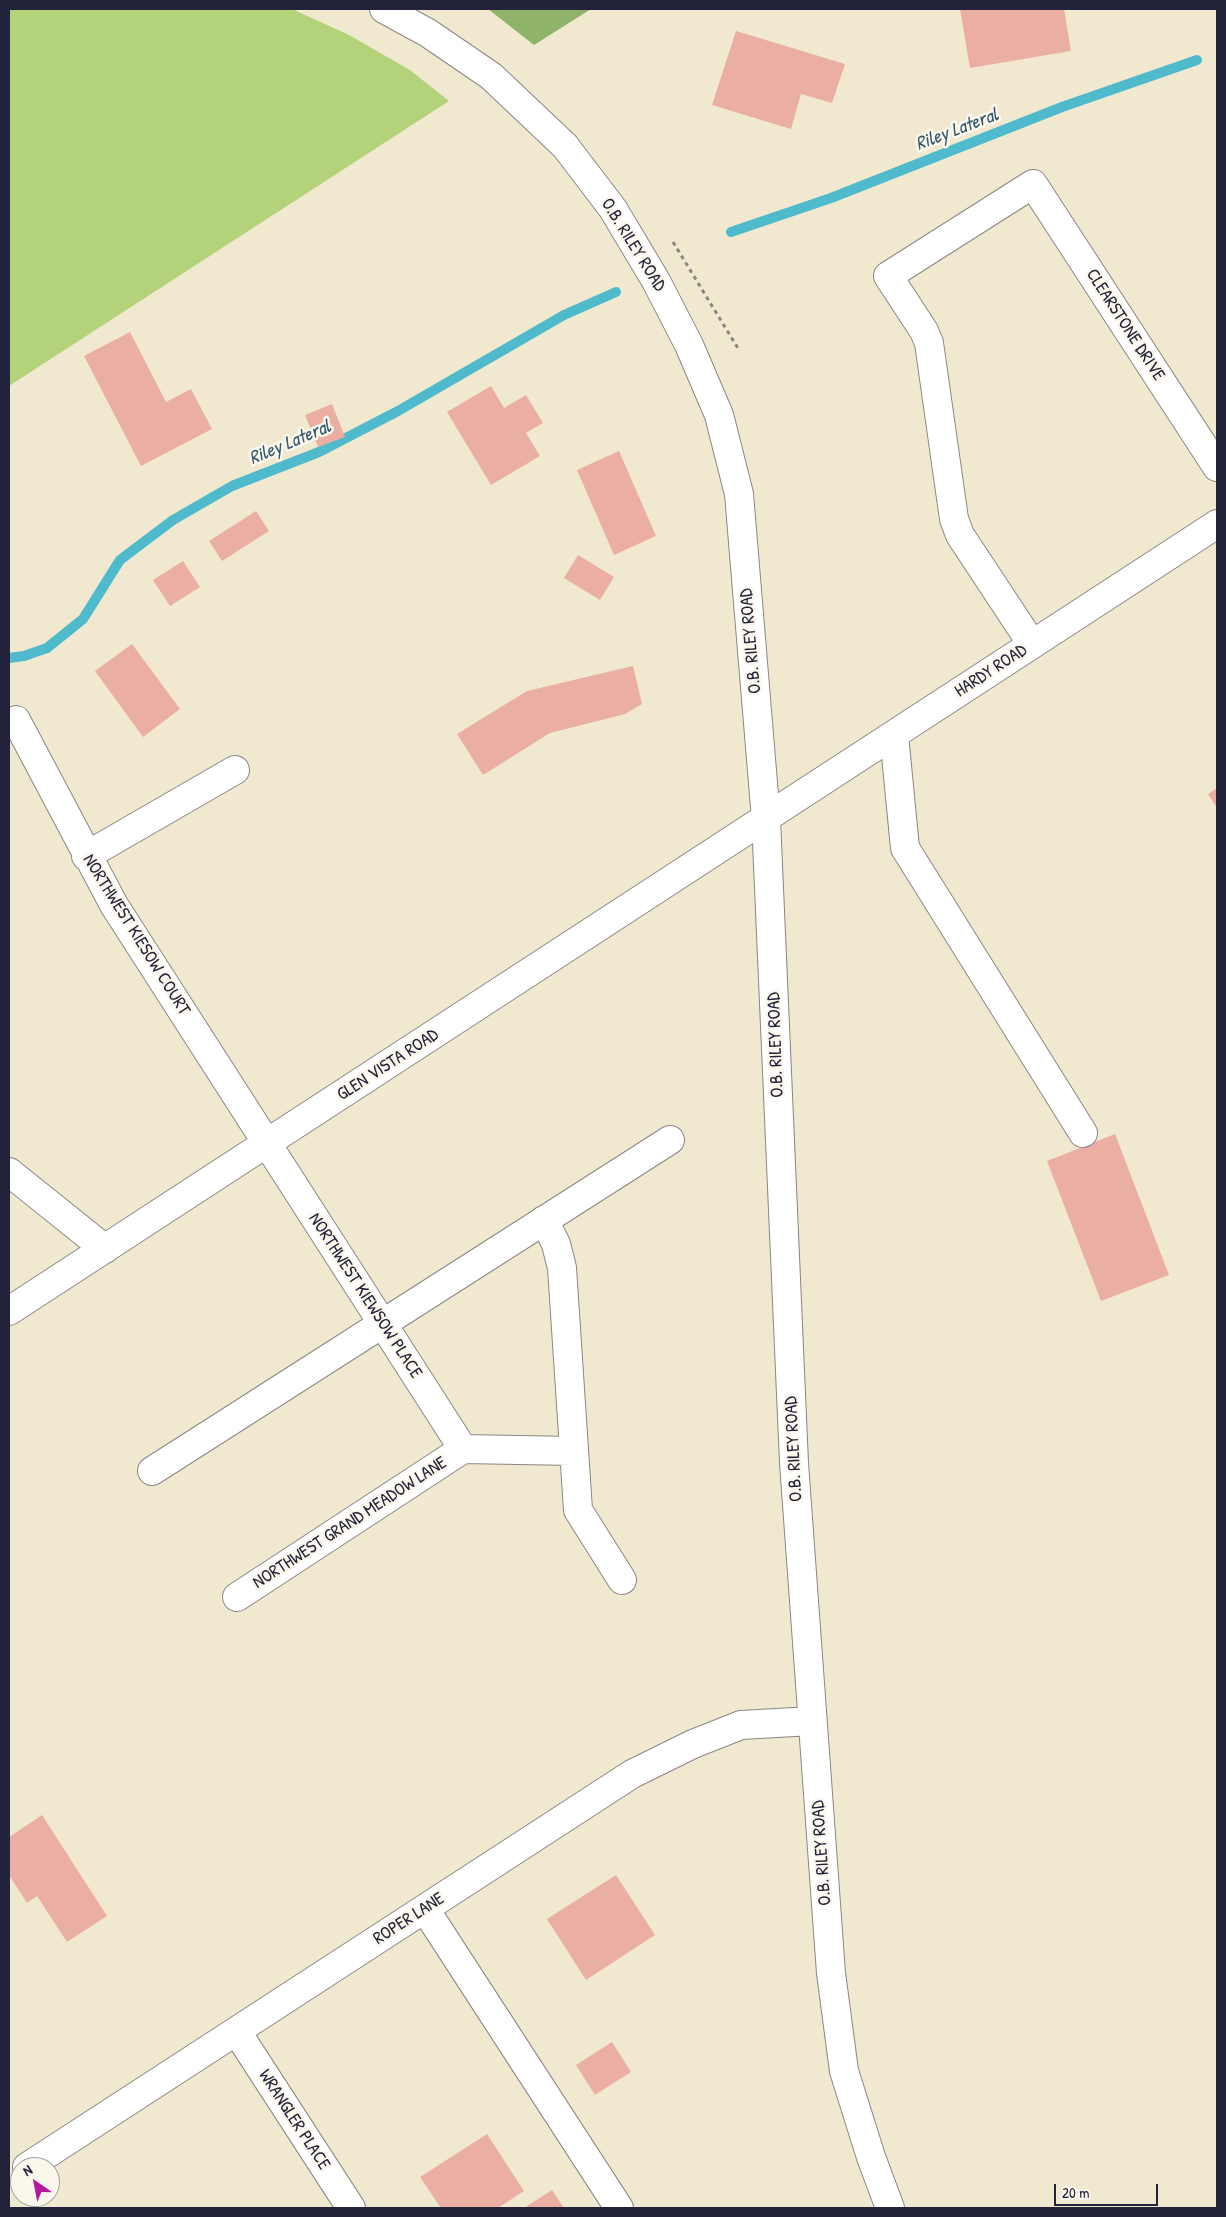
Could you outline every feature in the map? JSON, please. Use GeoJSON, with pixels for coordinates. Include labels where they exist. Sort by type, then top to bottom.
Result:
{"type":"FeatureCollection","features":[{"type":"Feature","properties":{"kind":"street","name":"O.B. RILEY ROAD"},"geometry":{"type":"LineString","coordinates":[[384,9],[428,32],[491,76],[565,146],[613,209],[656,281],[689,345],[719,414],[739,494],[766,819],[794,1464],[831,1973],[844,2071],[871,2157],[890,2208]]}},
{"type":"Feature","properties":{"kind":"street","name":"CLEARSTONE DRIVE"},"geometry":{"type":"LineString","coordinates":[[1032,644],[960,535],[954,518],[929,344],[924,331],[888,276],[1032,184],[1217,467]]}},
{"type":"Feature","properties":{"kind":"street","name":"HARDY ROAD"},"geometry":{"type":"LineString","coordinates":[[766,819],[1217,524]]}},
{"type":"Feature","properties":{"kind":"street","name":"NORTHWEST KIESOW COURT"},"geometry":{"type":"LineString","coordinates":[[16,720],[86,856],[114,905],[267,1144]]}},
{"type":"Feature","properties":{"kind":"street"},"geometry":{"type":"LineString","coordinates":[[894,735],[905,848],[1083,1133]]}},
{"type":"Feature","properties":{"kind":"street"},"geometry":{"type":"LineString","coordinates":[[86,856],[235,770]]}},
{"type":"Feature","properties":{"kind":"street","name":"GLEN VISTA ROAD"},"geometry":{"type":"LineString","coordinates":[[9,1311],[766,819]]}},
{"type":"Feature","properties":{"kind":"street"},"geometry":{"type":"LineString","coordinates":[[152,1471],[670,1140]]}},
{"type":"Feature","properties":{"kind":"street","name":"NORTHWEST KIEWSOW PLACE"},"geometry":{"type":"LineString","coordinates":[[267,1144],[463,1449]]}},
{"type":"Feature","properties":{"kind":"street"},"geometry":{"type":"LineString","coordinates":[[9,1172],[104,1249]]}},
{"type":"Feature","properties":{"kind":"street"},"geometry":{"type":"LineString","coordinates":[[544,1220],[556,1244],[562,1268],[578,1510],[622,1580]]}},
{"type":"Feature","properties":{"kind":"street"},"geometry":{"type":"LineString","coordinates":[[463,1449],[574,1451]]}},
{"type":"Feature","properties":{"kind":"street","name":"NORTHWEST GRAND MEADOW LANE"},"geometry":{"type":"LineString","coordinates":[[237,1597],[463,1449]]}},
{"type":"Feature","properties":{"kind":"street","name":"ROPER LANE"},"geometry":{"type":"LineString","coordinates":[[43,2157],[632,1774],[693,1744],[742,1725],[812,1721]]}},
{"type":"Feature","properties":{"kind":"street"},"geometry":{"type":"LineString","coordinates":[[425,1908],[619,2208]]}},
{"type":"Feature","properties":{"kind":"street","name":"WRANGLER PLACE"},"geometry":{"type":"LineString","coordinates":[[237,2032],[350,2208]]}},
{"type":"Feature","properties":{"kind":"green space"},"geometry":{"type":"Polygon","coordinates":[[[9,9],[292,9],[349,35],[410,70],[449,101],[9,386],[9,9]]]}},
{"type":"Feature","properties":{"kind":"green space"},"geometry":{"type":"Polygon","coordinates":[[[488,9],[591,9],[534,45],[488,9]]]}},
{"type":"Feature","properties":{"kind":"building"},"geometry":{"type":"Polygon","coordinates":[[[960,9],[1064,9],[1071,51],[970,68],[960,9]]]}},
{"type":"Feature","properties":{"kind":"building"},"geometry":{"type":"Polygon","coordinates":[[[736,31],[845,64],[832,103],[801,94],[791,129],[712,105],[736,31]]]}},
{"type":"Feature","properties":{"kind":"building"},"geometry":{"type":"Polygon","coordinates":[[[130,332],[166,402],[191,389],[212,429],[141,466],[84,356],[130,332]]]}},
{"type":"Feature","properties":{"kind":"building"},"geometry":{"type":"Polygon","coordinates":[[[491,386],[504,408],[526,395],[543,423],[526,433],[540,456],[491,485],[447,412],[491,386]]]}},
{"type":"Feature","properties":{"kind":"building"},"geometry":{"type":"Polygon","coordinates":[[[332,404],[345,437],[318,447],[305,415],[332,404]]]}},
{"type":"Feature","properties":{"kind":"building"},"geometry":{"type":"Polygon","coordinates":[[[619,451],[656,536],[614,555],[577,470],[619,451]]]}},
{"type":"Feature","properties":{"kind":"building"},"geometry":{"type":"Polygon","coordinates":[[[256,511],[269,531],[222,561],[209,541],[256,511]]]}},
{"type":"Feature","properties":{"kind":"building"},"geometry":{"type":"Polygon","coordinates":[[[578,555],[614,577],[600,600],[564,578],[578,555]]]}},
{"type":"Feature","properties":{"kind":"building"},"geometry":{"type":"Polygon","coordinates":[[[183,561],[200,587],[170,606],[153,580],[183,561]]]}},
{"type":"Feature","properties":{"kind":"building"},"geometry":{"type":"Polygon","coordinates":[[[132,644],[180,709],[143,737],[95,671],[132,644]]]}},
{"type":"Feature","properties":{"kind":"building"},"geometry":{"type":"Polygon","coordinates":[[[633,666],[642,704],[625,714],[550,733],[483,775],[457,734],[527,691],[633,666]]]}},
{"type":"Feature","properties":{"kind":"building"},"geometry":{"type":"Polygon","coordinates":[[[1217,788],[1217,808],[1208,794],[1217,788]]]}},
{"type":"Feature","properties":{"kind":"building"},"geometry":{"type":"Polygon","coordinates":[[[1115,1134],[1169,1275],[1101,1301],[1047,1161],[1115,1134]]]}},
{"type":"Feature","properties":{"kind":"building"},"geometry":{"type":"Polygon","coordinates":[[[42,1815],[107,1916],[67,1942],[37,1896],[27,1903],[9,1875],[9,1837],[42,1815]]]}},
{"type":"Feature","properties":{"kind":"building"},"geometry":{"type":"Polygon","coordinates":[[[616,1875],[655,1935],[586,1980],[547,1919],[616,1875]]]}},
{"type":"Feature","properties":{"kind":"building"},"geometry":{"type":"Polygon","coordinates":[[[612,2042],[631,2072],[595,2095],[576,2065],[612,2042]]]}},
{"type":"Feature","properties":{"kind":"building"},"geometry":{"type":"Polygon","coordinates":[[[487,2134],[524,2191],[498,2208],[441,2208],[420,2177],[487,2134]]]}},
{"type":"Feature","properties":{"kind":"building"},"geometry":{"type":"Polygon","coordinates":[[[552,2190],[564,2208],[524,2208],[552,2190]]]}},
{"type":"Feature","properties":{"kind":"waterway","name":"Riley Lateral"},"geometry":{"type":"LineString","coordinates":[[731,232],[831,198],[1062,107],[1197,60]]}},
{"type":"Feature","properties":{"kind":"waterway","name":"Riley Lateral"},"geometry":{"type":"LineString","coordinates":[[9,658],[24,656],[47,648],[83,619],[120,560],[173,520],[232,486],[319,452],[398,411],[564,315],[616,292]]}}]}
